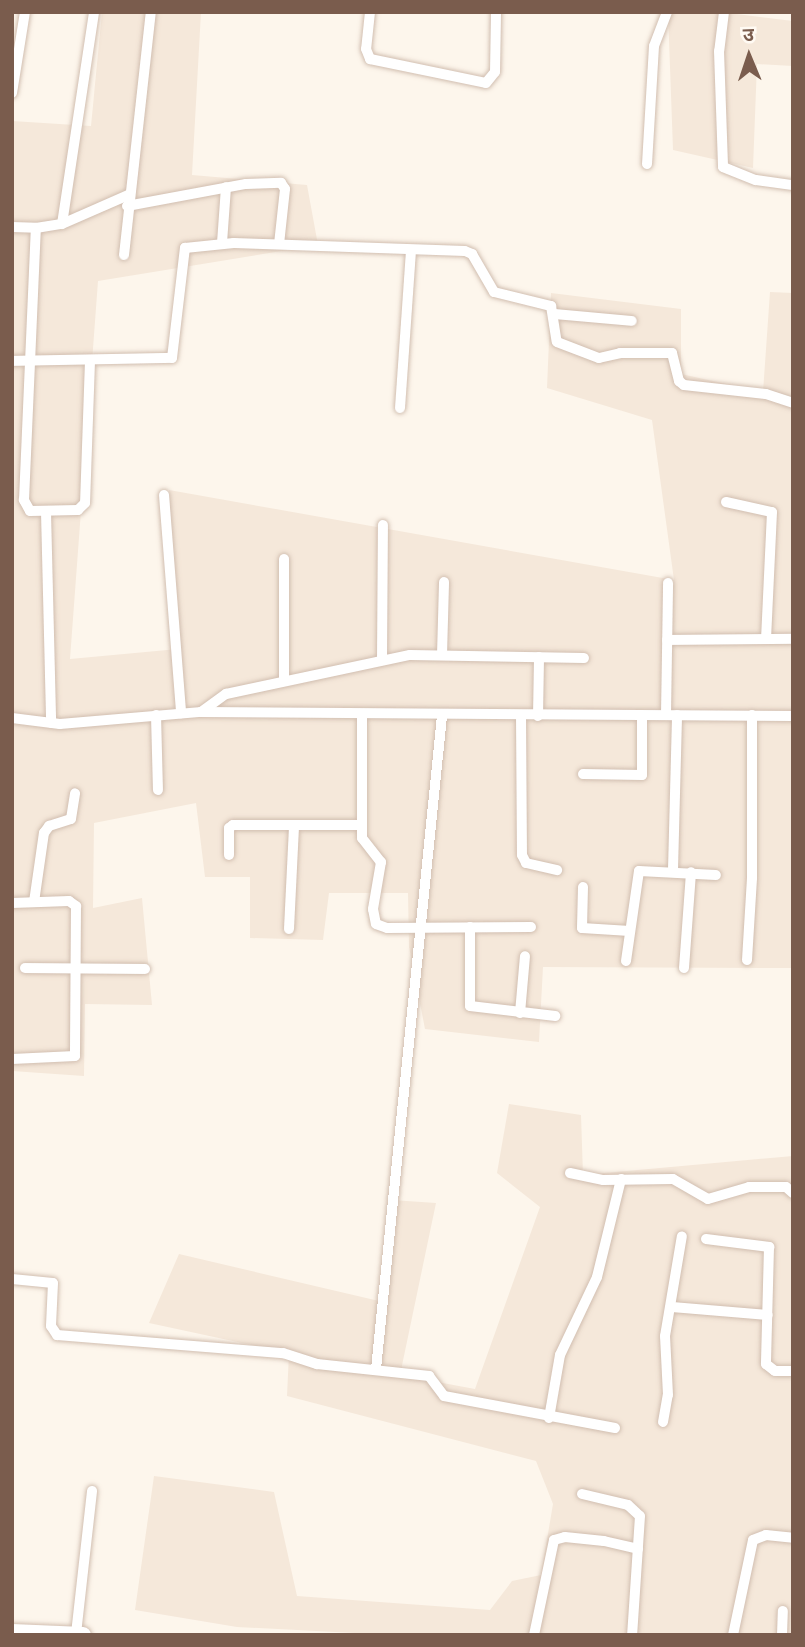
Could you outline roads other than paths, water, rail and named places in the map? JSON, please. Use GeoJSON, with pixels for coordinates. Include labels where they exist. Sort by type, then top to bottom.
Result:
{"type":"FeatureCollection","features":[{"type":"Feature","properties":{"kind":"street"},"geometry":{"type":"LineString","coordinates":[[12,93],[25,12]]}},
{"type":"Feature","properties":{"kind":"street"},"geometry":{"type":"LineString","coordinates":[[62,224],[94,12]]}},
{"type":"Feature","properties":{"kind":"street"},"geometry":{"type":"LineString","coordinates":[[124,255],[151,12]]}},
{"type":"Feature","properties":{"kind":"street"},"geometry":{"type":"LineString","coordinates":[[370,12],[366,49],[370,59],[486,83],[495,72],[496,12]]}},
{"type":"Feature","properties":{"kind":"street"},"geometry":{"type":"LineString","coordinates":[[647,164],[653,47],[667,12]]}},
{"type":"Feature","properties":{"kind":"street"},"geometry":{"type":"LineString","coordinates":[[724,12],[719,51],[724,169],[793,185]]}},
{"type":"Feature","properties":{"kind":"street"},"geometry":{"type":"LineString","coordinates":[[12,227],[36,228],[62,224],[128,200],[226,187],[283,184],[279,244]]}},
{"type":"Feature","properties":{"kind":"street"},"geometry":{"type":"LineString","coordinates":[[222,243],[226,187]]}},
{"type":"Feature","properties":{"kind":"street"},"geometry":{"type":"LineString","coordinates":[[36,228],[24,500],[30,511],[78,510],[85,503],[90,361]]}},
{"type":"Feature","properties":{"kind":"street"},"geometry":{"type":"LineString","coordinates":[[12,361],[172,358],[183,250],[222,243],[470,251],[494,292],[544,301],[554,314],[554,339],[594,358],[620,353],[672,353],[678,381],[684,385],[766,394],[793,403]]}},
{"type":"Feature","properties":{"kind":"street"},"geometry":{"type":"LineString","coordinates":[[400,408],[411,250]]}},
{"type":"Feature","properties":{"kind":"street"},"geometry":{"type":"LineString","coordinates":[[554,314],[632,321]]}},
{"type":"Feature","properties":{"kind":"street"},"geometry":{"type":"LineString","coordinates":[[164,495],[181,713]]}},
{"type":"Feature","properties":{"kind":"street"},"geometry":{"type":"LineString","coordinates":[[726,502],[772,512],[765,638]]}},
{"type":"Feature","properties":{"kind":"street"},"geometry":{"type":"LineString","coordinates":[[46,512],[51,723]]}},
{"type":"Feature","properties":{"kind":"street"},"geometry":{"type":"LineString","coordinates":[[382,660],[383,525]]}},
{"type":"Feature","properties":{"kind":"street"},"geometry":{"type":"LineString","coordinates":[[284,559],[284,681]]}},
{"type":"Feature","properties":{"kind":"street"},"geometry":{"type":"LineString","coordinates":[[442,655],[444,582]]}},
{"type":"Feature","properties":{"kind":"street"},"geometry":{"type":"LineString","coordinates":[[668,583],[673,870]]}},
{"type":"Feature","properties":{"kind":"street"},"geometry":{"type":"LineString","coordinates":[[667,640],[793,639]]}},
{"type":"Feature","properties":{"kind":"street"},"geometry":{"type":"LineString","coordinates":[[201,712],[226,694],[382,660],[442,655],[584,658]]}},
{"type":"Feature","properties":{"kind":"street"},"geometry":{"type":"LineString","coordinates":[[538,716],[539,657]]}},
{"type":"Feature","properties":{"kind":"street"},"geometry":{"type":"LineString","coordinates":[[12,718],[51,723],[201,712],[362,716],[793,716]]}},
{"type":"Feature","properties":{"kind":"street"},"geometry":{"type":"LineString","coordinates":[[156,715],[158,790]]}},
{"type":"Feature","properties":{"kind":"street"},"geometry":{"type":"LineString","coordinates":[[521,715],[522,855],[526,863],[557,870]]}},
{"type":"Feature","properties":{"kind":"street"},"geometry":{"type":"LineString","coordinates":[[583,774],[642,775],[642,715]]}},
{"type":"Feature","properties":{"kind":"street"},"geometry":{"type":"LineString","coordinates":[[747,960],[752,878],[752,715]]}},
{"type":"Feature","properties":{"kind":"street"},"geometry":{"type":"LineString","coordinates":[[362,716],[360,825],[364,844],[381,862],[373,909],[376,924],[387,928],[531,927]]}},
{"type":"Feature","properties":{"kind":"street"},"geometry":{"type":"LineString","coordinates":[[376,1369],[442,716]]}},
{"type":"Feature","properties":{"kind":"street"},"geometry":{"type":"LineString","coordinates":[[34,902],[44,833],[50,826],[71,819],[75,793]]}},
{"type":"Feature","properties":{"kind":"street"},"geometry":{"type":"LineString","coordinates":[[229,855],[230,825],[360,825]]}},
{"type":"Feature","properties":{"kind":"street"},"geometry":{"type":"LineString","coordinates":[[289,929],[294,825]]}},
{"type":"Feature","properties":{"kind":"street"},"geometry":{"type":"LineString","coordinates":[[626,961],[639,871],[673,870],[716,875]]}},
{"type":"Feature","properties":{"kind":"street"},"geometry":{"type":"LineString","coordinates":[[684,968],[691,872]]}},
{"type":"Feature","properties":{"kind":"street"},"geometry":{"type":"LineString","coordinates":[[583,887],[582,928],[630,932]]}},
{"type":"Feature","properties":{"kind":"street"},"geometry":{"type":"LineString","coordinates":[[12,903],[75,904],[76,969],[75,1056],[12,1059]]}},
{"type":"Feature","properties":{"kind":"street"},"geometry":{"type":"LineString","coordinates":[[470,927],[470,1006],[555,1016]]}},
{"type":"Feature","properties":{"kind":"street"},"geometry":{"type":"LineString","coordinates":[[520,1013],[525,956]]}},
{"type":"Feature","properties":{"kind":"street"},"geometry":{"type":"LineString","coordinates":[[25,968],[145,969]]}},
{"type":"Feature","properties":{"kind":"street"},"geometry":{"type":"LineString","coordinates":[[570,1172],[621,1179],[673,1179],[708,1199],[749,1187],[786,1187],[793,1193]]}},
{"type":"Feature","properties":{"kind":"street"},"geometry":{"type":"LineString","coordinates":[[550,1418],[560,1355],[597,1278],[621,1179]]}},
{"type":"Feature","properties":{"kind":"street"},"geometry":{"type":"LineString","coordinates":[[663,1422],[668,1395],[664,1342],[682,1236]]}},
{"type":"Feature","properties":{"kind":"street"},"geometry":{"type":"LineString","coordinates":[[706,1239],[769,1247],[766,1364],[775,1371],[793,1371]]}},
{"type":"Feature","properties":{"kind":"street"},"geometry":{"type":"LineString","coordinates":[[12,1279],[53,1283],[51,1326],[57,1335],[283,1353],[317,1364],[432,1377],[444,1396],[550,1418],[615,1428]]}},
{"type":"Feature","properties":{"kind":"street"},"geometry":{"type":"LineString","coordinates":[[671,1307],[768,1315]]}},
{"type":"Feature","properties":{"kind":"street"},"geometry":{"type":"LineString","coordinates":[[76,1634],[92,1491]]}},
{"type":"Feature","properties":{"kind":"street"},"geometry":{"type":"LineString","coordinates":[[582,1494],[635,1509],[640,1522],[632,1635]]}},
{"type":"Feature","properties":{"kind":"street"},"geometry":{"type":"LineString","coordinates":[[733,1635],[752,1540],[760,1535],[793,1538]]}},
{"type":"Feature","properties":{"kind":"street"},"geometry":{"type":"LineString","coordinates":[[534,1635],[554,1540],[565,1537],[604,1541],[638,1549]]}},
{"type":"Feature","properties":{"kind":"street"},"geometry":{"type":"LineString","coordinates":[[782,1635],[783,1611]]}},
{"type":"Feature","properties":{"kind":"street"},"geometry":{"type":"LineString","coordinates":[[12,1632],[83,1635]]}}]}
